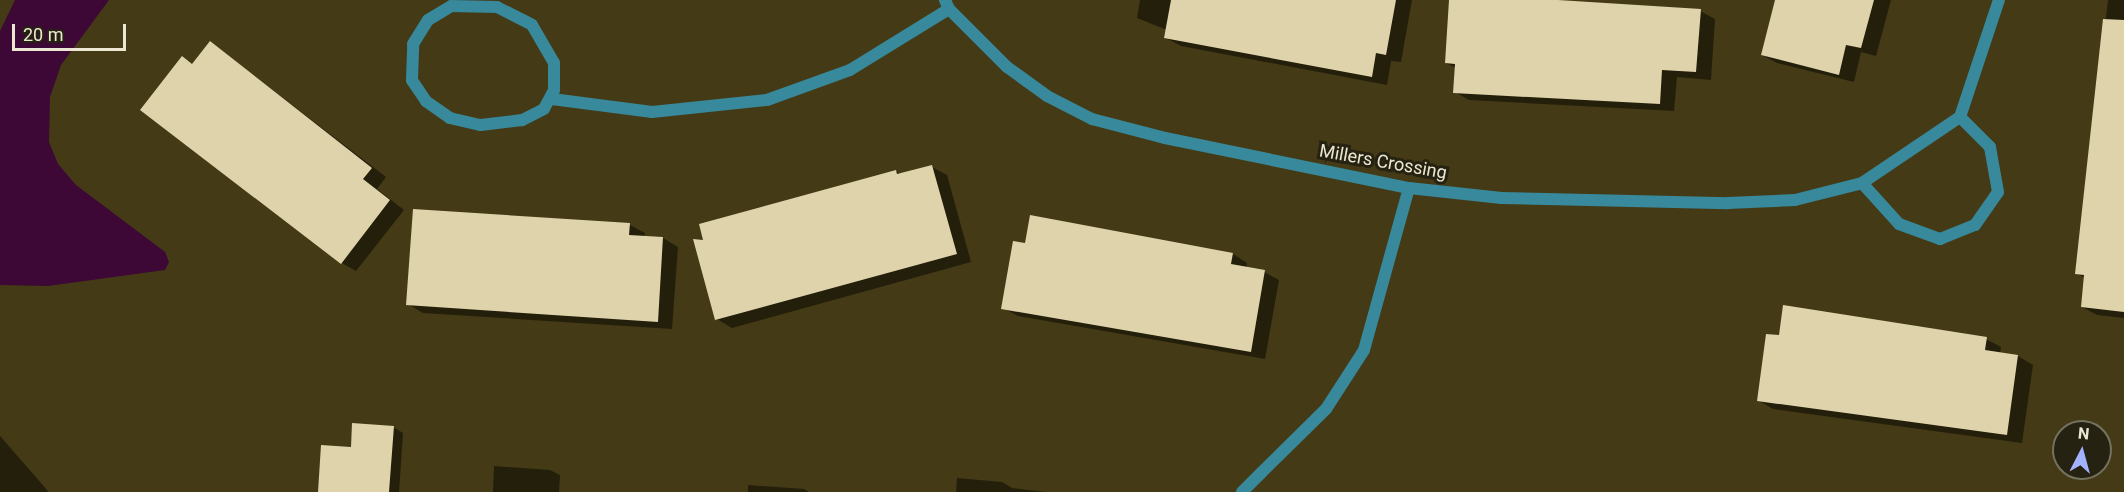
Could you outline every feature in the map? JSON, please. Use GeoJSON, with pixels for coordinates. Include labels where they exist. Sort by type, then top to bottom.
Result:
{"type":"FeatureCollection","features":[{"type":"Feature","properties":{"kind":"street"},"geometry":{"type":"LineString","coordinates":[[1862,183],[1899,224],[1929,236],[1940,239],[1975,225],[1998,192],[1990,147],[1960,117],[2000,0]]}},
{"type":"Feature","properties":{"kind":"street"},"geometry":{"type":"LineString","coordinates":[[552,99],[555,81],[550,52],[532,25],[516,14],[486,6],[451,6],[428,20],[417,34],[411,54],[412,80],[426,101],[450,118],[501,125],[531,117],[552,99],[652,112],[767,100],[850,70],[947,5]]}},
{"type":"Feature","properties":{"kind":"street","name":"Millers Crossing"},"geometry":{"type":"LineString","coordinates":[[947,5],[1008,67],[1047,96],[1092,119],[1165,138],[1409,188],[1501,198],[1728,203],[1795,200],[1862,183],[1960,117]]}},
{"type":"Feature","properties":{"kind":"street"},"geometry":{"type":"LineString","coordinates":[[1242,492],[1326,409],[1364,350],[1409,188]]}},
{"type":"Feature","properties":{"kind":"shaded area"},"geometry":{"type":"Polygon","coordinates":[[[15,0],[109,0],[61,65],[50,97],[49,142],[58,164],[76,185],[165,252],[169,262],[165,270],[48,286],[0,285],[0,31],[15,0]]]}},
{"type":"Feature","properties":{"kind":"building"},"geometry":{"type":"Polygon","coordinates":[[[1171,0],[1396,0],[1386,55],[1376,53],[1372,77],[1164,38],[1171,0]]]}},
{"type":"Feature","properties":{"kind":"building"},"geometry":{"type":"Polygon","coordinates":[[[1449,0],[1558,0],[1701,9],[1696,72],[1662,70],[1660,104],[1453,93],[1455,64],[1445,63],[1449,0]]]}},
{"type":"Feature","properties":{"kind":"building"},"geometry":{"type":"Polygon","coordinates":[[[1775,0],[1874,0],[1861,48],[1846,45],[1839,75],[1761,55],[1775,0]]]}},
{"type":"Feature","properties":{"kind":"building"},"geometry":{"type":"Polygon","coordinates":[[[2103,19],[2124,20],[2124,312],[2081,307],[2084,275],[2075,274],[2103,19]]]}},
{"type":"Feature","properties":{"kind":"building"},"geometry":{"type":"Polygon","coordinates":[[[210,41],[372,168],[363,179],[390,200],[341,264],[140,110],[182,56],[192,64],[210,41]]]}},
{"type":"Feature","properties":{"kind":"building"},"geometry":{"type":"Polygon","coordinates":[[[932,165],[957,254],[715,320],[693,239],[703,240],[699,224],[896,170],[897,174],[932,165]]]}},
{"type":"Feature","properties":{"kind":"building"},"geometry":{"type":"Polygon","coordinates":[[[413,209],[630,223],[629,235],[663,237],[658,322],[406,305],[413,209]]]}},
{"type":"Feature","properties":{"kind":"building"},"geometry":{"type":"Polygon","coordinates":[[[1030,215],[1233,253],[1231,264],[1265,270],[1251,352],[1001,309],[1013,241],[1025,243],[1030,215]]]}},
{"type":"Feature","properties":{"kind":"building"},"geometry":{"type":"Polygon","coordinates":[[[1783,305],[1987,337],[1985,350],[2018,355],[2007,435],[1757,401],[1766,334],[1779,335],[1783,305]]]}},
{"type":"Feature","properties":{"kind":"building"},"geometry":{"type":"Polygon","coordinates":[[[352,423],[394,426],[389,492],[318,492],[321,445],[351,447],[352,423]]]}}]}
